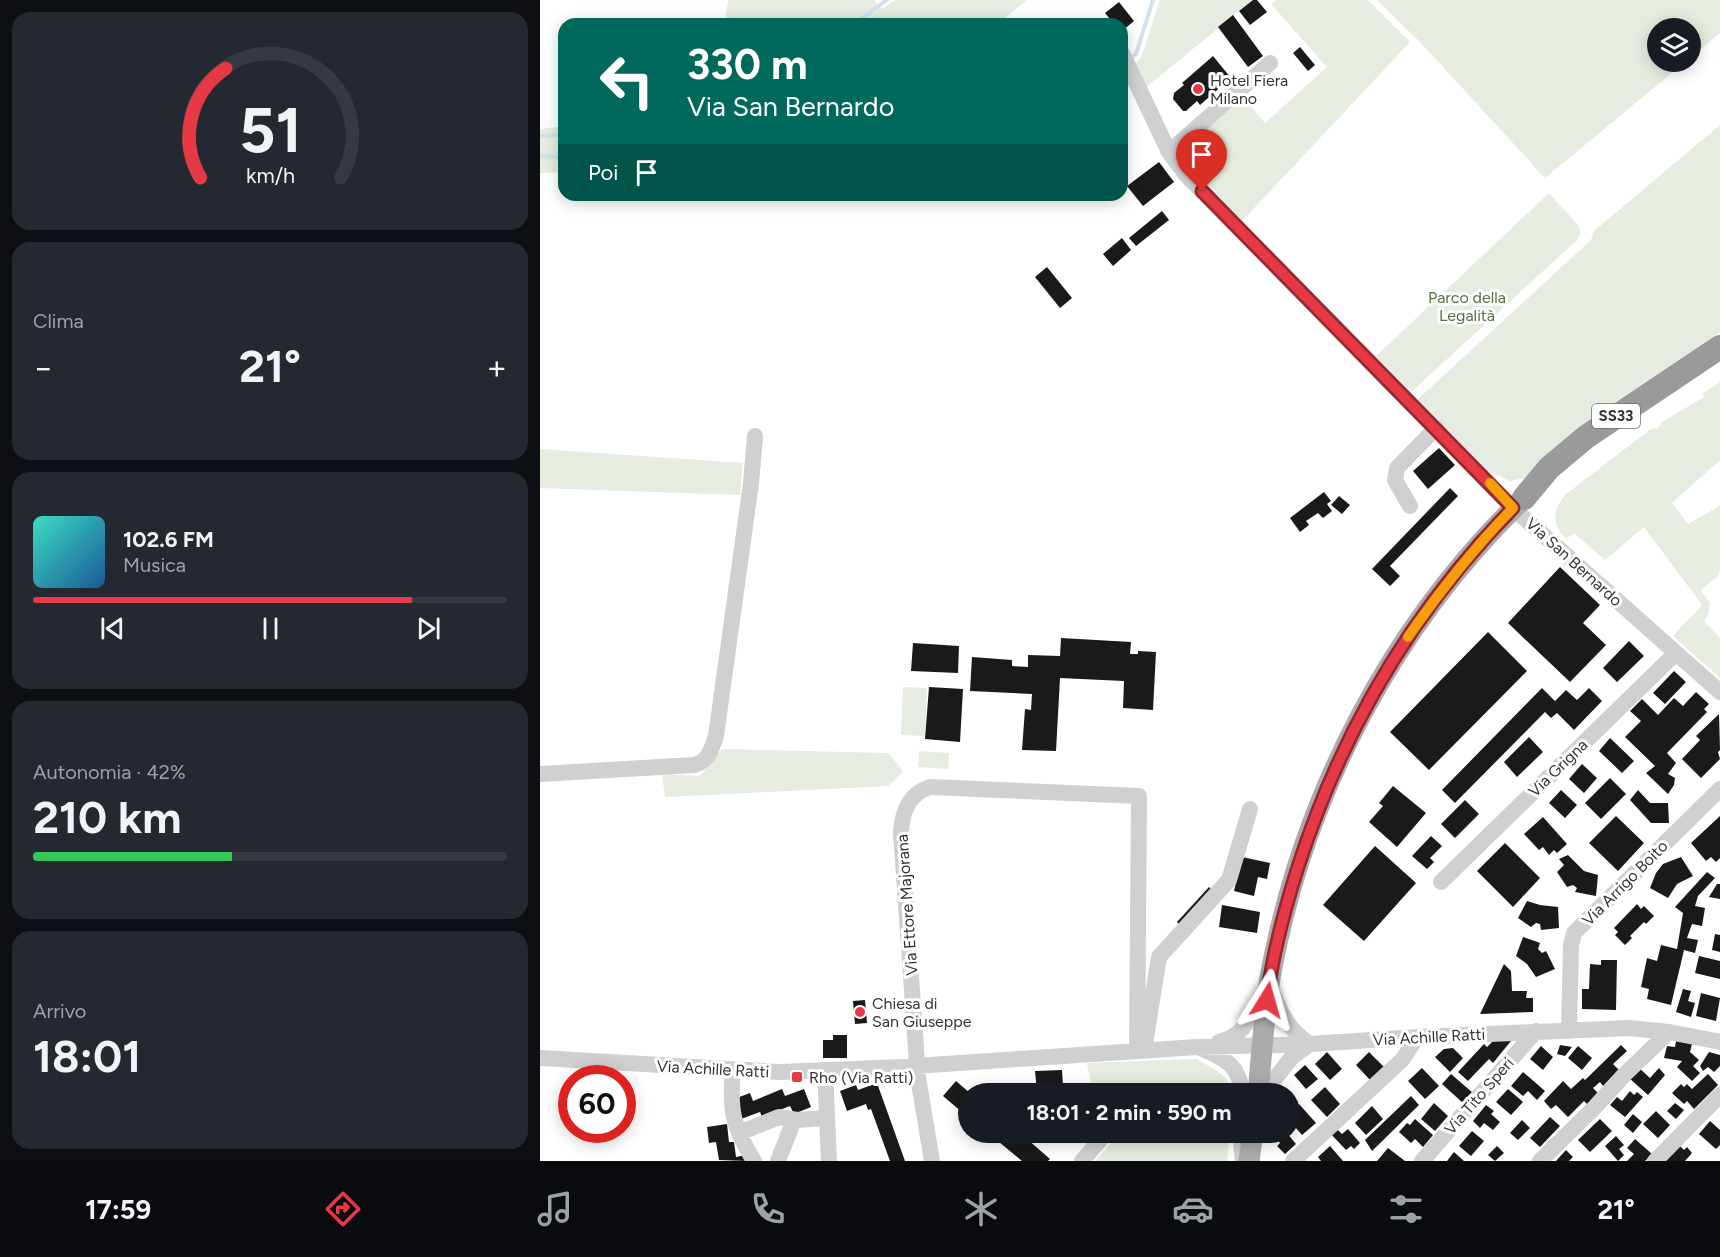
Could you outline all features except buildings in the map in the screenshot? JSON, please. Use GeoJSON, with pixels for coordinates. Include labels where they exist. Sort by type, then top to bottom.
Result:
{"type":"FeatureCollection","features":[{"type":"Feature","properties":{"kind":"highway","name":"SS33"},"geometry":{"type":"LineString","coordinates":[[1518,503],[1549,468],[1579,442],[1720,347]]}},
{"type":"Feature","properties":{"kind":"highway","name":"SS33"},"geometry":{"type":"LineString","coordinates":[[1518,503],[1552,483],[1641,415],[1720,363]]}},
{"type":"Feature","properties":{"kind":"main road","name":"SS33"},"geometry":{"type":"LineString","coordinates":[[1259,1083],[1269,984],[1280,930],[1294,879],[1342,751],[1391,664],[1444,585],[1483,539],[1518,503]]}},
{"type":"Feature","properties":{"kind":"main road"},"geometry":{"type":"LineString","coordinates":[[1249,1161],[1251,1143]]}},
{"type":"Feature","properties":{"kind":"street"},"geometry":{"type":"LineString","coordinates":[[1168,152],[1270,63]]}},
{"type":"Feature","properties":{"kind":"street","name":"Via San Bernardo"},"geometry":{"type":"LineString","coordinates":[[1128,64],[1168,152],[1186,175],[1436,428],[1720,692]]}},
{"type":"Feature","properties":{"kind":"street"},"geometry":{"type":"LineString","coordinates":[[1410,506],[1395,480],[1397,468],[1436,428]]}},
{"type":"Feature","properties":{"kind":"street"},"geometry":{"type":"LineString","coordinates":[[540,774],[694,765],[704,762],[710,753],[716,736],[751,483],[755,436]]}},
{"type":"Feature","properties":{"kind":"street","name":"Via Grigna"},"geometry":{"type":"LineString","coordinates":[[1441,882],[1676,653]]}},
{"type":"Feature","properties":{"kind":"street","name":"Via Ettore Majorana"},"geometry":{"type":"LineString","coordinates":[[933,1161],[918,1066],[901,833],[904,809],[921,790],[930,787],[1139,796],[1140,1051]]}},
{"type":"Feature","properties":{"kind":"street","name":"Via Arrigo Boito"},"geometry":{"type":"LineString","coordinates":[[1569,1031],[1570,945],[1574,933],[1720,789]]}},
{"type":"Feature","properties":{"kind":"street"},"geometry":{"type":"LineString","coordinates":[[1140,1051],[1159,957],[1228,880],[1250,809]]}},
{"type":"Feature","properties":{"kind":"street"},"geometry":{"type":"LineString","coordinates":[[1269,984],[1290,1028],[1310,1044],[1282,1069],[1271,1083]]}},
{"type":"Feature","properties":{"kind":"street"},"geometry":{"type":"LineString","coordinates":[[1197,1047],[1231,1039],[1242,1031],[1269,984]]}},
{"type":"Feature","properties":{"kind":"street","name":"Via Achille Ratti"},"geometry":{"type":"LineString","coordinates":[[540,1058],[780,1072],[918,1066],[1197,1047],[1310,1044],[1629,1028],[1669,1032],[1720,1042]]}},
{"type":"Feature","properties":{"kind":"street","name":"Via Tito Speri"},"geometry":{"type":"LineString","coordinates":[[1422,1161],[1536,1031]]}},
{"type":"Feature","properties":{"kind":"street"},"geometry":{"type":"LineString","coordinates":[[1540,1161],[1669,1032]]}},
{"type":"Feature","properties":{"kind":"street"},"geometry":{"type":"LineString","coordinates":[[1293,1161],[1402,1060],[1417,1037]]}},
{"type":"Feature","properties":{"kind":"street"},"geometry":{"type":"LineString","coordinates":[[1197,1047],[1222,1058],[1233,1067],[1241,1083]]}},
{"type":"Feature","properties":{"kind":"street"},"geometry":{"type":"LineString","coordinates":[[733,1070],[732,1108],[738,1133],[754,1161]]}},
{"type":"Feature","properties":{"kind":"street"},"geometry":{"type":"LineString","coordinates":[[825,1071],[829,1161]]}},
{"type":"Feature","properties":{"kind":"street"},"geometry":{"type":"LineString","coordinates":[[1655,1161],[1720,1095]]}},
{"type":"Feature","properties":{"kind":"street"},"geometry":{"type":"LineString","coordinates":[[738,1133],[779,1117],[794,1120],[826,1118]]}},
{"type":"Feature","properties":{"kind":"street"},"geometry":{"type":"LineString","coordinates":[[778,1161],[794,1120]]}},
{"type":"Feature","properties":{"kind":"street"},"geometry":{"type":"LineString","coordinates":[[1082,1161],[1098,1143]]}},
{"type":"Feature","properties":{"kind":"street"},"geometry":{"type":"LineString","coordinates":[[1241,1143],[1243,1161]]}},
{"type":"Feature","properties":{"kind":"green space"},"geometry":{"type":"Polygon","coordinates":[[[728,0],[874,0],[882,9],[895,0],[1027,0],[1005,18],[726,18],[728,0]]]}},
{"type":"Feature","properties":{"kind":"green space"},"geometry":{"type":"Polygon","coordinates":[[[1160,0],[1253,0],[1145,88],[1134,66],[1141,58],[1160,0]]]}},
{"type":"Feature","properties":{"kind":"green space"},"geometry":{"type":"Polygon","coordinates":[[[1277,0],[1368,0],[1410,42],[1242,221],[1175,152],[1241,95],[1265,123],[1327,67],[1271,4],[1277,0]]]}},
{"type":"Feature","properties":{"kind":"green space"},"geometry":{"type":"Polygon","coordinates":[[[1377,0],[1720,0],[1720,33],[1701,49],[1701,18],[1647,18],[1647,72],[1673,72],[1545,178],[1420,42],[1377,0]]]}},
{"type":"Feature","properties":{"kind":"green space"},"geometry":{"type":"Polygon","coordinates":[[[1720,125],[1720,332],[1566,439],[1529,477],[1510,481],[1482,468],[1416,401],[1591,240],[1594,231],[1720,125]]]}},
{"type":"Feature","properties":{"kind":"green space"},"geometry":{"type":"Polygon","coordinates":[[[558,127],[558,172],[540,173],[540,129],[558,127]]]}},
{"type":"Feature","properties":{"kind":"green space","name":"Parco della Legalità"},"geometry":{"type":"Polygon","coordinates":[[[1549,193],[1579,226],[1580,234],[1576,241],[1410,393],[1376,356],[1549,193]]]}},
{"type":"Feature","properties":{"kind":"green space"},"geometry":{"type":"Polygon","coordinates":[[[1720,382],[1720,460],[1672,503],[1688,524],[1713,511],[1720,504],[1720,571],[1718,576],[1701,590],[1710,603],[1708,616],[1704,621],[1720,638],[1720,678],[1673,636],[1702,605],[1644,527],[1605,560],[1574,533],[1566,539],[1558,528],[1556,511],[1566,494],[1651,429],[1658,428],[1662,422],[1704,397],[1702,394],[1720,382]]]}},
{"type":"Feature","properties":{"kind":"green space"},"geometry":{"type":"Polygon","coordinates":[[[540,449],[743,463],[740,495],[540,488],[540,449]]]}},
{"type":"Feature","properties":{"kind":"green space"},"geometry":{"type":"Polygon","coordinates":[[[903,687],[927,688],[925,736],[901,735],[903,687]]]}},
{"type":"Feature","properties":{"kind":"green space"},"geometry":{"type":"Polygon","coordinates":[[[722,749],[888,753],[903,771],[889,786],[665,797],[662,774],[700,776],[722,749]]]}},
{"type":"Feature","properties":{"kind":"green space"},"geometry":{"type":"Polygon","coordinates":[[[919,751],[949,753],[948,769],[918,767],[919,751]]]}},
{"type":"Feature","properties":{"kind":"green space"},"geometry":{"type":"Polygon","coordinates":[[[1196,1059],[1224,1076],[1229,1083],[1091,1083],[1087,1063],[1196,1059]]]}},
{"type":"Feature","properties":{"kind":"green space"},"geometry":{"type":"Polygon","coordinates":[[[1111,1143],[1229,1143],[1227,1161],[1095,1161],[1111,1143]]]}},
{"type":"Feature","properties":{"kind":"waterway"},"geometry":{"type":"LineString","coordinates":[[862,18],[887,0]]}},
{"type":"Feature","properties":{"kind":"waterway"},"geometry":{"type":"LineString","coordinates":[[1129,59],[1136,54],[1153,0]]}},
{"type":"Feature","properties":{"kind":"waterway"},"geometry":{"type":"LineString","coordinates":[[540,136],[558,135]]}},
{"type":"Feature","properties":{"kind":"waterway"},"geometry":{"type":"LineString","coordinates":[[540,156],[558,157]]}},
{"type":"Feature","properties":{"kind":"slow traffic"},"geometry":{"type":"LineString","coordinates":[[1408,637],[1444,585],[1513,508],[1490,483]]}},
{"type":"Feature","properties":{"kind":"place","name":"Hotel Fiera Milano"},"geometry":{"type":"Point","coordinates":[1198,89]}},
{"type":"Feature","properties":{"kind":"place","name":"Chiesa di San Giuseppe"},"geometry":{"type":"Point","coordinates":[860,1012]}},
{"type":"Feature","properties":{"kind":"place","name":"Rho (Via Ratti)"},"geometry":{"type":"Point","coordinates":[797,1077]}},
{"type":"Feature","properties":{"kind":"route"},"geometry":{"type":"LineString","coordinates":[[1202,191],[1513,508],[1444,585],[1396,656],[1342,751],[1294,879],[1280,930],[1267,1000]]}}]}
